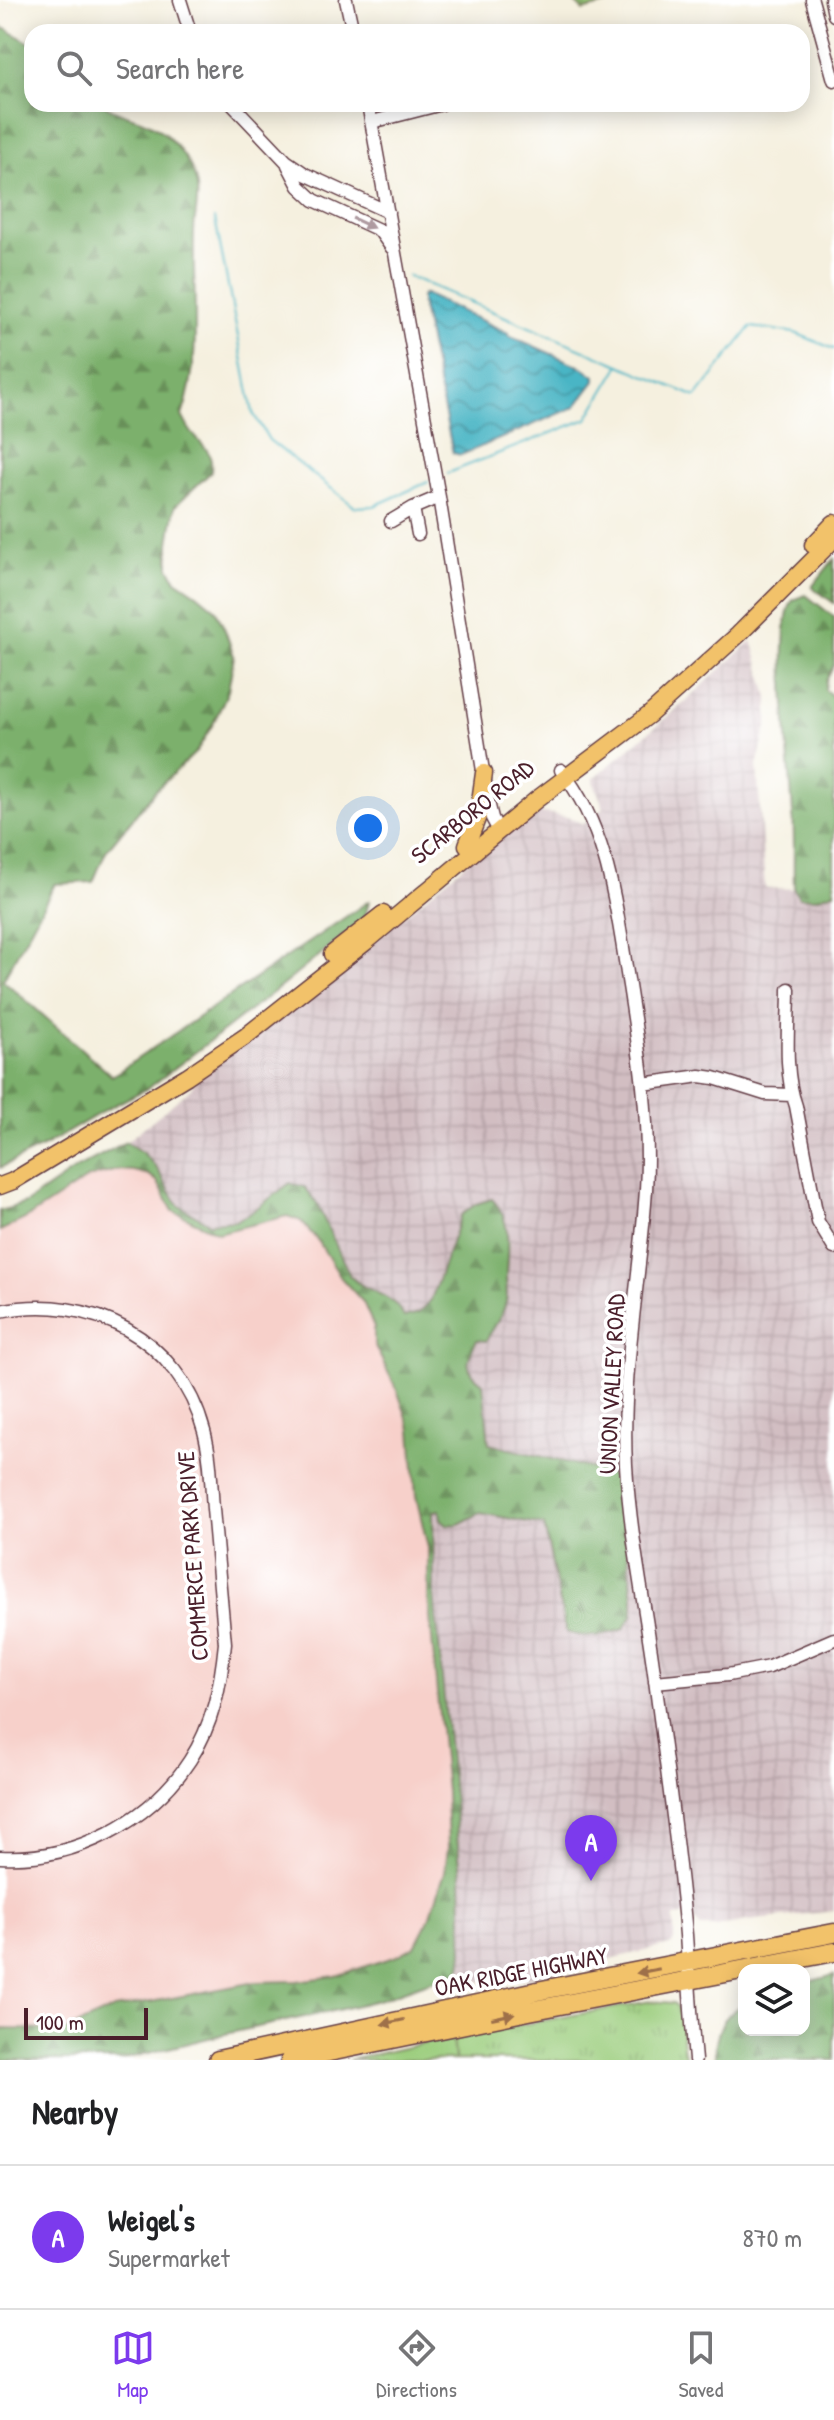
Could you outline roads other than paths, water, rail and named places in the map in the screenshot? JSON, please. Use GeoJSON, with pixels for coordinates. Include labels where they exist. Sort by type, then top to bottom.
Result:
{"type":"FeatureCollection","features":[{"type":"Feature","properties":{"kind":"highway","name":"OAK RIDGE HIGHWAY"},"geometry":{"type":"LineString","coordinates":[[290,2060],[688,1971],[834,1933]]}},
{"type":"Feature","properties":{"kind":"highway","name":"OAK RIDGE HIGHWAY"},"geometry":{"type":"LineString","coordinates":[[218,2060],[537,1991],[834,1952]]}},
{"type":"Feature","properties":{"kind":"main road","name":"SCARBORO ROAD"},"geometry":{"type":"LineString","coordinates":[[0,1186],[153,1097],[246,1036],[367,941],[496,826],[694,663],[834,523]]}},
{"type":"Feature","properties":{"kind":"main road","name":"SCARBORO ROAD"},"geometry":{"type":"LineString","coordinates":[[564,773],[649,715],[693,677],[834,536]]}},
{"type":"Feature","properties":{"kind":"main road"},"geometry":{"type":"LineString","coordinates":[[467,845],[478,816],[484,773]]}},
{"type":"Feature","properties":{"kind":"main road","name":"SCARBORO ROAD"},"geometry":{"type":"LineString","coordinates":[[121,1115],[209,1051],[467,845],[496,826]]}},
{"type":"Feature","properties":{"kind":"street"},"geometry":{"type":"LineString","coordinates":[[180,0],[188,24]]}},
{"type":"Feature","properties":{"kind":"street"},"geometry":{"type":"LineString","coordinates":[[346,0],[351,24]]}},
{"type":"Feature","properties":{"kind":"street"},"geometry":{"type":"LineString","coordinates":[[812,0],[834,80]]}},
{"type":"Feature","properties":{"kind":"street"},"geometry":{"type":"LineString","coordinates":[[831,0],[834,15]]}},
{"type":"Feature","properties":{"kind":"street"},"geometry":{"type":"LineString","coordinates":[[240,112],[286,161],[305,174],[388,212]]}},
{"type":"Feature","properties":{"kind":"street"},"geometry":{"type":"LineString","coordinates":[[370,112],[439,497],[488,802],[496,826]]}},
{"type":"Feature","properties":{"kind":"street"},"geometry":{"type":"LineString","coordinates":[[372,122],[411,112]]}},
{"type":"Feature","properties":{"kind":"street"},"geometry":{"type":"LineString","coordinates":[[286,161],[299,186],[314,200],[379,230],[394,250]]}},
{"type":"Feature","properties":{"kind":"street"},"geometry":{"type":"LineString","coordinates":[[391,521],[439,497]]}},
{"type":"Feature","properties":{"kind":"street"},"geometry":{"type":"LineString","coordinates":[[413,508],[418,534]]}},
{"type":"Feature","properties":{"kind":"street","name":"UNION VALLEY ROAD"},"geometry":{"type":"LineString","coordinates":[[564,773],[600,840],[608,864],[620,924],[643,1084],[647,1141],[646,1191],[626,1438],[629,1497],[684,1919],[695,2060]]}},
{"type":"Feature","properties":{"kind":"street"},"geometry":{"type":"LineString","coordinates":[[789,989],[792,1095],[818,1222],[834,1248]]}},
{"type":"Feature","properties":{"kind":"street"},"geometry":{"type":"LineString","coordinates":[[643,1084],[700,1076],[765,1094],[792,1095]]}},
{"type":"Feature","properties":{"kind":"street","name":"COMMERCE PARK DRIVE"},"geometry":{"type":"LineString","coordinates":[[0,1311],[22,1307],[70,1308],[108,1319],[153,1348],[185,1386],[201,1421],[207,1447],[225,1643],[216,1703],[205,1732],[190,1761],[158,1799],[107,1834],[73,1848],[36,1856],[0,1857]]}},
{"type":"Feature","properties":{"kind":"street"},"geometry":{"type":"LineString","coordinates":[[655,1682],[728,1675],[769,1667],[834,1639]]}},
{"type":"Feature","properties":{"kind":"water"},"geometry":{"type":"Polygon","coordinates":[[[424,294],[584,368],[595,376],[595,381],[575,407],[461,455],[453,453],[421,302],[424,294]]]}},
{"type":"Feature","properties":{"kind":"waterway"},"geometry":{"type":"LineString","coordinates":[[215,219],[253,413],[269,440],[355,507],[374,506],[428,482]]}},
{"type":"Feature","properties":{"kind":"waterway"},"geometry":{"type":"LineString","coordinates":[[408,276],[696,397],[751,327],[795,333],[834,349]]}},
{"type":"Feature","properties":{"kind":"waterway"},"geometry":{"type":"LineString","coordinates":[[448,473],[587,419],[619,366]]}},
{"type":"Feature","properties":{"kind":"place","name":"Weigel's"},"geometry":{"type":"Point","coordinates":[591,1881]}}]}
